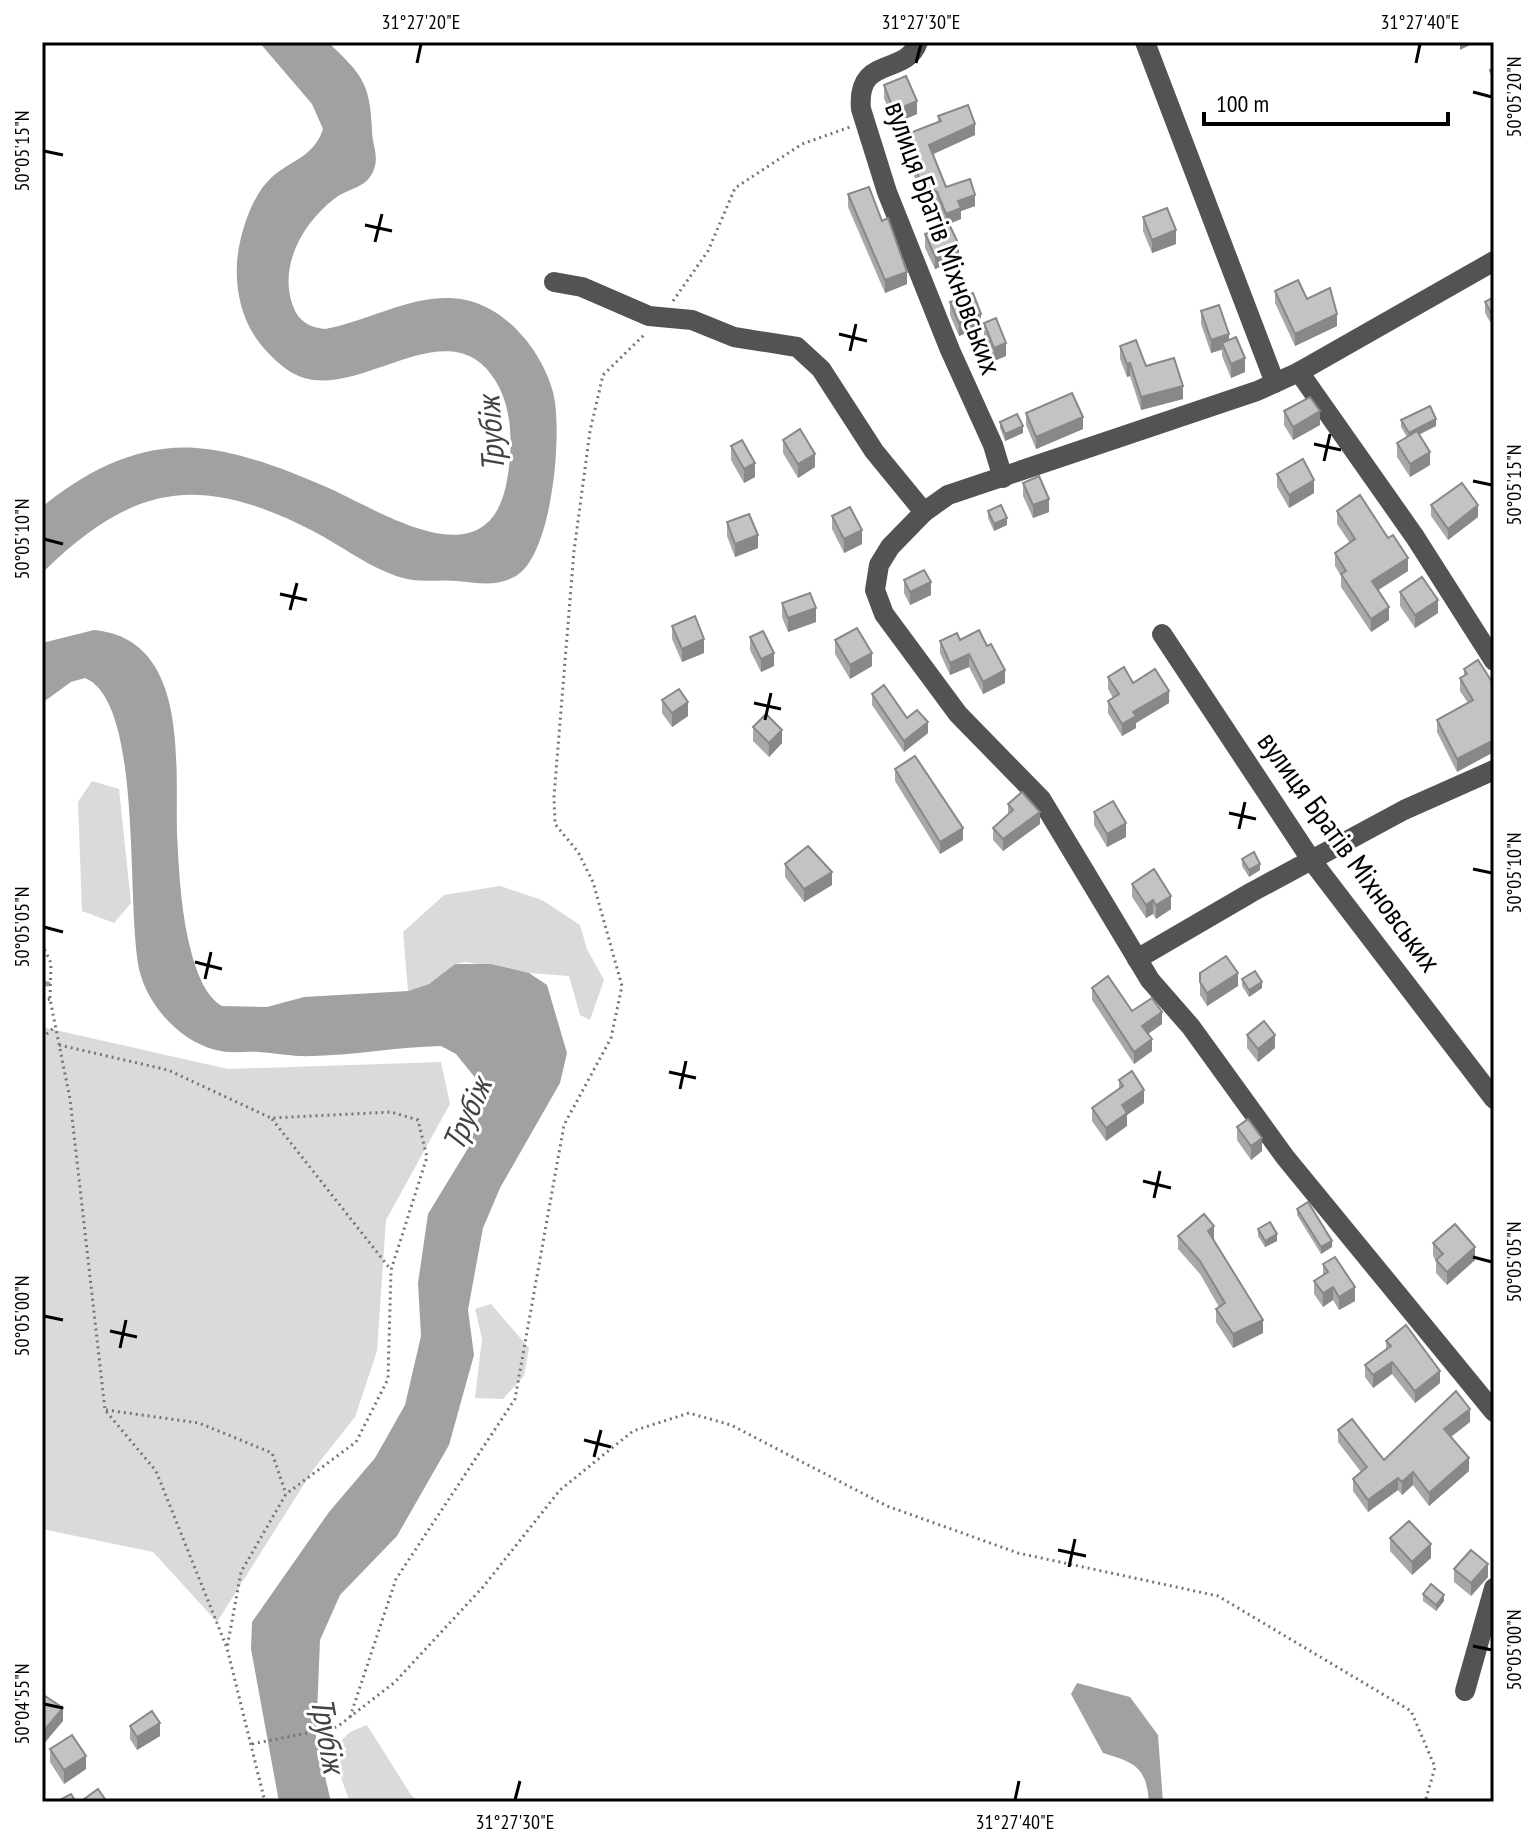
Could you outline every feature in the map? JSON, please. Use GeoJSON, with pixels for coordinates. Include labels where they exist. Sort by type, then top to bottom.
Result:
{"type":"FeatureCollection","features":[{"type":"Feature","properties":{"kind":"street","name":"вулиця Братів Міхновських"},"geometry":{"type":"LineString","coordinates":[[918,42],[910,55],[865,79],[859,96],[863,122],[903,233],[963,382],[993,445],[1003,478]]}},
{"type":"Feature","properties":{"kind":"street"},"geometry":{"type":"LineString","coordinates":[[1145,42],[1275,383]]}},
{"type":"Feature","properties":{"kind":"street"},"geometry":{"type":"LineString","coordinates":[[1494,261],[1275,383],[1199,413],[948,495],[924,512],[890,547],[879,565],[875,590],[884,614],[958,714],[1041,799],[1137,959],[1285,1157],[1494,1412]]}},
{"type":"Feature","properties":{"kind":"street"},"geometry":{"type":"LineString","coordinates":[[554,282],[582,287],[630,310],[661,318],[692,320],[734,337],[797,347],[821,369],[874,451],[924,512]]}},
{"type":"Feature","properties":{"kind":"street"},"geometry":{"type":"LineString","coordinates":[[1299,372],[1415,537],[1494,661]]}},
{"type":"Feature","properties":{"kind":"street","name":"вулиця Братів Міхновських"},"geometry":{"type":"LineString","coordinates":[[1162,634],[1312,861],[1494,1099]]}},
{"type":"Feature","properties":{"kind":"street"},"geometry":{"type":"LineString","coordinates":[[1137,959],[1404,810],[1494,770]]}},
{"type":"Feature","properties":{"kind":"street"},"geometry":{"type":"LineString","coordinates":[[1465,1691],[1494,1588]]}},
{"type":"Feature","properties":{"kind":"path"},"geometry":{"type":"LineString","coordinates":[[350,1717],[396,1579],[515,1399],[564,1125],[611,1038],[622,986],[593,882],[578,852],[555,824],[554,796],[574,551],[590,431],[603,375],[661,318],[708,251],[735,188],[802,144],[863,122]]}},
{"type":"Feature","properties":{"kind":"path"},"geometry":{"type":"LineString","coordinates":[[42,944],[51,963],[50,999],[70,1099],[105,1410],[156,1471],[227,1648],[265,1802]]}},
{"type":"Feature","properties":{"kind":"path"},"geometry":{"type":"LineString","coordinates":[[42,1001],[50,999]]}},
{"type":"Feature","properties":{"kind":"path"},"geometry":{"type":"LineString","coordinates":[[42,1038],[56,1026]]}},
{"type":"Feature","properties":{"kind":"path"},"geometry":{"type":"LineString","coordinates":[[59,1045],[168,1070],[271,1118],[391,1270]]}},
{"type":"Feature","properties":{"kind":"path"},"geometry":{"type":"LineString","coordinates":[[227,1648],[241,1572],[286,1494],[356,1442],[388,1379],[391,1270],[427,1157],[418,1120],[391,1112],[271,1118]]}},
{"type":"Feature","properties":{"kind":"path"},"geometry":{"type":"LineString","coordinates":[[105,1410],[199,1423],[272,1453],[286,1494]]}},
{"type":"Feature","properties":{"kind":"path"},"geometry":{"type":"LineString","coordinates":[[252,1744],[337,1727],[395,1682],[415,1661],[483,1587],[560,1490],[633,1431],[689,1413],[731,1425],[887,1506],[1018,1553],[1218,1596],[1411,1711],[1435,1767],[1425,1802]]}},
{"type":"Feature","properties":{"kind":"shaded area"},"geometry":{"type":"Polygon","coordinates":[[[259,42],[328,42],[362,80],[371,114],[376,157],[372,174],[323,209],[312,220],[296,246],[291,261],[289,291],[301,320],[325,329],[430,299],[466,300],[496,313],[509,323],[541,362],[553,392],[556,410],[552,490],[539,543],[529,563],[516,576],[502,582],[487,583],[403,578],[272,512],[235,500],[201,495],[168,496],[137,505],[75,543],[42,573],[42,507],[95,471],[154,450],[196,448],[245,457],[277,467],[400,522],[429,531],[455,535],[478,529],[496,512],[507,480],[510,428],[501,391],[476,360],[455,352],[431,352],[353,376],[328,380],[304,378],[276,361],[248,325],[240,302],[237,278],[238,254],[248,216],[266,183],[308,152],[323,129],[312,104],[259,42]]]}},
{"type":"Feature","properties":{"kind":"shaded area"},"geometry":{"type":"Polygon","coordinates":[[[94,630],[125,638],[147,656],[162,680],[171,709],[175,741],[178,848],[185,925],[199,977],[216,1002],[222,1006],[267,1007],[304,997],[408,991],[429,984],[455,964],[491,964],[529,973],[547,985],[567,1053],[560,1083],[500,1188],[483,1228],[468,1310],[474,1355],[449,1445],[397,1536],[340,1595],[320,1640],[316,1738],[331,1802],[279,1802],[251,1649],[252,1622],[329,1512],[375,1458],[405,1405],[421,1336],[418,1283],[428,1214],[470,1145],[482,1106],[477,1080],[456,1054],[441,1046],[313,1056],[226,1052],[191,1040],[160,1012],[141,976],[136,948],[130,815],[117,727],[104,696],[85,678],[71,682],[42,703],[42,643],[94,630]]]}},
{"type":"Feature","properties":{"kind":"shaded area"},"geometry":{"type":"Polygon","coordinates":[[[92,781],[119,789],[131,903],[114,923],[82,911],[78,802],[92,781]]]}},
{"type":"Feature","properties":{"kind":"shaded area"},"geometry":{"type":"Polygon","coordinates":[[[500,886],[542,900],[580,925],[587,949],[604,980],[590,1020],[580,1015],[569,976],[529,973],[466,962],[455,964],[429,984],[408,991],[403,932],[444,895],[500,886]]]}},
{"type":"Feature","properties":{"kind":"shaded area"},"geometry":{"type":"Polygon","coordinates":[[[42,1027],[228,1069],[441,1062],[450,1104],[386,1220],[377,1351],[355,1417],[313,1470],[217,1622],[153,1552],[42,1529],[42,1027]]]}},
{"type":"Feature","properties":{"kind":"shaded area"},"geometry":{"type":"Polygon","coordinates":[[[491,1304],[529,1348],[524,1376],[503,1399],[475,1398],[482,1339],[475,1309],[491,1304]]]}},
{"type":"Feature","properties":{"kind":"shaded area"},"geometry":{"type":"Polygon","coordinates":[[[1077,1683],[1130,1697],[1158,1735],[1163,1802],[1149,1802],[1142,1773],[1131,1763],[1103,1753],[1071,1694],[1077,1683]]]}},
{"type":"Feature","properties":{"kind":"shaded area"},"geometry":{"type":"Polygon","coordinates":[[[367,1725],[411,1795],[419,1802],[350,1802],[331,1751],[350,1732],[367,1725]]]}},
{"type":"Feature","properties":{"kind":"building"},"geometry":{"type":"Polygon","coordinates":[[[906,76],[917,101],[894,111],[884,85],[906,76]]]}},
{"type":"Feature","properties":{"kind":"building"},"geometry":{"type":"Polygon","coordinates":[[[968,105],[975,124],[929,145],[946,187],[970,179],[975,195],[958,201],[961,208],[946,214],[937,192],[933,189],[925,192],[902,136],[941,121],[938,116],[968,105]]]}},
{"type":"Feature","properties":{"kind":"building"},"geometry":{"type":"Polygon","coordinates":[[[869,187],[882,221],[888,218],[907,272],[885,280],[848,194],[869,187]]]}},
{"type":"Feature","properties":{"kind":"building"},"geometry":{"type":"Polygon","coordinates":[[[1167,208],[1176,230],[1152,240],[1143,217],[1167,208]]]}},
{"type":"Feature","properties":{"kind":"building"},"geometry":{"type":"Polygon","coordinates":[[[949,224],[959,245],[935,256],[925,234],[949,224]]]}},
{"type":"Feature","properties":{"kind":"building"},"geometry":{"type":"Polygon","coordinates":[[[1298,280],[1307,299],[1330,288],[1337,314],[1295,334],[1275,291],[1298,280]]]}},
{"type":"Feature","properties":{"kind":"building"},"geometry":{"type":"Polygon","coordinates":[[[973,293],[981,314],[959,323],[950,302],[973,293]]]}},
{"type":"Feature","properties":{"kind":"building"},"geometry":{"type":"Polygon","coordinates":[[[1494,297],[1494,318],[1485,302],[1494,297]]]}},
{"type":"Feature","properties":{"kind":"building"},"geometry":{"type":"Polygon","coordinates":[[[1219,305],[1229,334],[1211,340],[1201,311],[1219,305]]]}},
{"type":"Feature","properties":{"kind":"building"},"geometry":{"type":"Polygon","coordinates":[[[996,318],[1006,343],[994,348],[984,323],[996,318]]]}},
{"type":"Feature","properties":{"kind":"building"},"geometry":{"type":"Polygon","coordinates":[[[1236,337],[1245,358],[1231,364],[1222,343],[1236,337]]]}},
{"type":"Feature","properties":{"kind":"building"},"geometry":{"type":"Polygon","coordinates":[[[1136,340],[1146,366],[1174,358],[1183,386],[1141,397],[1130,363],[1127,364],[1120,346],[1136,340]]]}},
{"type":"Feature","properties":{"kind":"building"},"geometry":{"type":"Polygon","coordinates":[[[1072,393],[1083,417],[1036,437],[1026,413],[1072,393]]]}},
{"type":"Feature","properties":{"kind":"building"},"geometry":{"type":"Polygon","coordinates":[[[1310,397],[1320,411],[1293,427],[1284,411],[1310,397]]]}},
{"type":"Feature","properties":{"kind":"building"},"geometry":{"type":"Polygon","coordinates":[[[1430,406],[1436,419],[1409,433],[1401,420],[1430,406]]]}},
{"type":"Feature","properties":{"kind":"building"},"geometry":{"type":"Polygon","coordinates":[[[1017,414],[1023,426],[1005,434],[1000,422],[1017,414]]]}},
{"type":"Feature","properties":{"kind":"building"},"geometry":{"type":"Polygon","coordinates":[[[800,429],[815,454],[798,464],[783,440],[800,429]]]}},
{"type":"Feature","properties":{"kind":"building"},"geometry":{"type":"Polygon","coordinates":[[[1417,431],[1430,452],[1410,464],[1397,443],[1417,431]]]}},
{"type":"Feature","properties":{"kind":"building"},"geometry":{"type":"Polygon","coordinates":[[[742,440],[755,463],[744,469],[731,446],[742,440]]]}},
{"type":"Feature","properties":{"kind":"building"},"geometry":{"type":"Polygon","coordinates":[[[1303,459],[1314,480],[1289,495],[1277,474],[1303,459]]]}},
{"type":"Feature","properties":{"kind":"building"},"geometry":{"type":"Polygon","coordinates":[[[1039,476],[1049,499],[1033,505],[1023,483],[1039,476]]]}},
{"type":"Feature","properties":{"kind":"building"},"geometry":{"type":"Polygon","coordinates":[[[1462,483],[1478,505],[1448,529],[1431,505],[1462,483]]]}},
{"type":"Feature","properties":{"kind":"building"},"geometry":{"type":"Polygon","coordinates":[[[1360,495],[1388,538],[1393,535],[1408,558],[1372,581],[1389,607],[1371,619],[1341,574],[1346,571],[1335,553],[1355,539],[1337,511],[1360,495]]]}},
{"type":"Feature","properties":{"kind":"building"},"geometry":{"type":"Polygon","coordinates":[[[1001,505],[1007,518],[994,524],[988,511],[1001,505]]]}},
{"type":"Feature","properties":{"kind":"building"},"geometry":{"type":"Polygon","coordinates":[[[850,507],[862,530],[844,539],[832,516],[850,507]]]}},
{"type":"Feature","properties":{"kind":"building"},"geometry":{"type":"Polygon","coordinates":[[[749,514],[758,535],[735,544],[727,522],[749,514]]]}},
{"type":"Feature","properties":{"kind":"building"},"geometry":{"type":"Polygon","coordinates":[[[924,570],[931,582],[910,592],[904,580],[924,570]]]}},
{"type":"Feature","properties":{"kind":"building"},"geometry":{"type":"Polygon","coordinates":[[[1422,577],[1438,600],[1415,615],[1400,592],[1422,577]]]}},
{"type":"Feature","properties":{"kind":"building"},"geometry":{"type":"Polygon","coordinates":[[[810,593],[816,608],[788,618],[782,603],[810,593]]]}},
{"type":"Feature","properties":{"kind":"building"},"geometry":{"type":"Polygon","coordinates":[[[695,616],[704,639],[682,649],[672,626],[695,616]]]}},
{"type":"Feature","properties":{"kind":"building"},"geometry":{"type":"Polygon","coordinates":[[[857,628],[872,653],[850,665],[835,640],[857,628]]]}},
{"type":"Feature","properties":{"kind":"building"},"geometry":{"type":"Polygon","coordinates":[[[979,630],[987,646],[991,644],[1005,670],[983,682],[969,654],[950,663],[940,641],[957,633],[960,640],[979,630]]]}},
{"type":"Feature","properties":{"kind":"building"},"geometry":{"type":"Polygon","coordinates":[[[763,631],[774,653],[761,659],[750,637],[763,631]]]}},
{"type":"Feature","properties":{"kind":"building"},"geometry":{"type":"Polygon","coordinates":[[[1478,660],[1494,685],[1494,740],[1457,759],[1437,720],[1473,700],[1460,678],[1467,674],[1464,669],[1478,660]]]}},
{"type":"Feature","properties":{"kind":"building"},"geometry":{"type":"Polygon","coordinates":[[[1124,667],[1133,683],[1155,669],[1169,691],[1133,712],[1136,716],[1122,724],[1108,701],[1119,694],[1108,677],[1124,667]]]}},
{"type":"Feature","properties":{"kind":"building"},"geometry":{"type":"Polygon","coordinates":[[[884,685],[907,718],[917,710],[928,722],[904,741],[872,694],[884,685]]]}},
{"type":"Feature","properties":{"kind":"building"},"geometry":{"type":"Polygon","coordinates":[[[679,689],[688,702],[672,713],[662,700],[679,689]]]}},
{"type":"Feature","properties":{"kind":"building"},"geometry":{"type":"Polygon","coordinates":[[[766,714],[782,730],[769,743],[753,727],[766,714]]]}},
{"type":"Feature","properties":{"kind":"building"},"geometry":{"type":"Polygon","coordinates":[[[915,756],[963,828],[940,842],[895,769],[915,756]]]}},
{"type":"Feature","properties":{"kind":"building"},"geometry":{"type":"Polygon","coordinates":[[[1022,792],[1040,812],[1003,839],[993,828],[1013,810],[1008,804],[1022,792]]]}},
{"type":"Feature","properties":{"kind":"building"},"geometry":{"type":"Polygon","coordinates":[[[1113,801],[1126,823],[1107,834],[1094,812],[1113,801]]]}},
{"type":"Feature","properties":{"kind":"building"},"geometry":{"type":"Polygon","coordinates":[[[808,846],[832,872],[804,889],[785,864],[808,846]]]}},
{"type":"Feature","properties":{"kind":"building"},"geometry":{"type":"Polygon","coordinates":[[[1254,852],[1260,864],[1249,870],[1242,859],[1254,852]]]}},
{"type":"Feature","properties":{"kind":"building"},"geometry":{"type":"Polygon","coordinates":[[[1154,869],[1171,896],[1156,905],[1153,900],[1146,905],[1132,884],[1154,869]]]}},
{"type":"Feature","properties":{"kind":"building"},"geometry":{"type":"Polygon","coordinates":[[[1226,956],[1238,973],[1207,993],[1200,982],[1200,973],[1226,956]]]}},
{"type":"Feature","properties":{"kind":"building"},"geometry":{"type":"Polygon","coordinates":[[[1255,971],[1262,982],[1249,990],[1242,979],[1255,971]]]}},
{"type":"Feature","properties":{"kind":"building"},"geometry":{"type":"Polygon","coordinates":[[[1108,976],[1132,1011],[1152,998],[1162,1012],[1142,1026],[1152,1039],[1134,1052],[1092,988],[1108,976]]]}},
{"type":"Feature","properties":{"kind":"building"},"geometry":{"type":"Polygon","coordinates":[[[1264,1021],[1275,1035],[1258,1049],[1247,1035],[1264,1021]]]}},
{"type":"Feature","properties":{"kind":"building"},"geometry":{"type":"Polygon","coordinates":[[[1132,1071],[1144,1090],[1122,1105],[1127,1113],[1106,1128],[1092,1108],[1123,1086],[1119,1080],[1132,1071]]]}},
{"type":"Feature","properties":{"kind":"building"},"geometry":{"type":"Polygon","coordinates":[[[1248,1119],[1262,1138],[1251,1146],[1237,1127],[1248,1119]]]}},
{"type":"Feature","properties":{"kind":"building"},"geometry":{"type":"Polygon","coordinates":[[[1308,1202],[1332,1241],[1321,1247],[1297,1209],[1308,1202]]]}},
{"type":"Feature","properties":{"kind":"building"},"geometry":{"type":"Polygon","coordinates":[[[1204,1214],[1214,1226],[1208,1231],[1263,1320],[1233,1334],[1216,1309],[1225,1303],[1200,1261],[1178,1236],[1204,1214]]]}},
{"type":"Feature","properties":{"kind":"building"},"geometry":{"type":"Polygon","coordinates":[[[1270,1222],[1277,1234],[1265,1241],[1258,1229],[1270,1222]]]}},
{"type":"Feature","properties":{"kind":"building"},"geometry":{"type":"Polygon","coordinates":[[[1455,1224],[1475,1247],[1447,1272],[1436,1260],[1443,1254],[1433,1243],[1455,1224]]]}},
{"type":"Feature","properties":{"kind":"building"},"geometry":{"type":"Polygon","coordinates":[[[1335,1257],[1355,1287],[1339,1297],[1333,1287],[1323,1293],[1314,1281],[1328,1272],[1323,1264],[1335,1257]]]}},
{"type":"Feature","properties":{"kind":"building"},"geometry":{"type":"Polygon","coordinates":[[[1406,1325],[1440,1371],[1415,1391],[1392,1362],[1373,1375],[1365,1365],[1391,1346],[1386,1341],[1406,1325]]]}},
{"type":"Feature","properties":{"kind":"building"},"geometry":{"type":"Polygon","coordinates":[[[1456,1391],[1470,1409],[1444,1429],[1469,1458],[1429,1493],[1413,1472],[1402,1482],[1398,1478],[1368,1500],[1353,1479],[1367,1467],[1338,1430],[1352,1419],[1384,1460],[1456,1391]]]}},
{"type":"Feature","properties":{"kind":"building"},"geometry":{"type":"Polygon","coordinates":[[[1409,1521],[1431,1544],[1412,1562],[1390,1538],[1409,1521]]]}},
{"type":"Feature","properties":{"kind":"building"},"geometry":{"type":"Polygon","coordinates":[[[1471,1550],[1488,1564],[1471,1583],[1454,1569],[1471,1550]]]}},
{"type":"Feature","properties":{"kind":"building"},"geometry":{"type":"Polygon","coordinates":[[[1431,1584],[1444,1595],[1436,1605],[1423,1594],[1431,1584]]]}},
{"type":"Feature","properties":{"kind":"building"},"geometry":{"type":"Polygon","coordinates":[[[42,1694],[63,1708],[42,1733],[42,1694]]]}},
{"type":"Feature","properties":{"kind":"building"},"geometry":{"type":"Polygon","coordinates":[[[152,1711],[160,1723],[137,1737],[130,1726],[152,1711]]]}},
{"type":"Feature","properties":{"kind":"building"},"geometry":{"type":"Polygon","coordinates":[[[72,1735],[86,1756],[64,1770],[50,1749],[72,1735]]]}},
{"type":"Feature","properties":{"kind":"building"},"geometry":{"type":"Polygon","coordinates":[[[98,1789],[107,1802],[80,1802],[98,1789]]]}},
{"type":"Feature","properties":{"kind":"building"},"geometry":{"type":"Polygon","coordinates":[[[71,1794],[76,1802],[56,1802],[71,1794]]]}},
{"type":"Feature","properties":{"kind":"waterway"},"geometry":{"type":"LineString","coordinates":[[42,983],[48,984]]}},
{"type":"Feature","properties":{"kind":"water label","name":"Трубіж"},"geometry":{"type":"Point","coordinates":[491,434]}},
{"type":"Feature","properties":{"kind":"water label","name":"Трубіж"},"geometry":{"type":"Point","coordinates":[467,1114]}},
{"type":"Feature","properties":{"kind":"water label","name":"Трубіж"},"geometry":{"type":"Point","coordinates":[328,1735]}}]}
